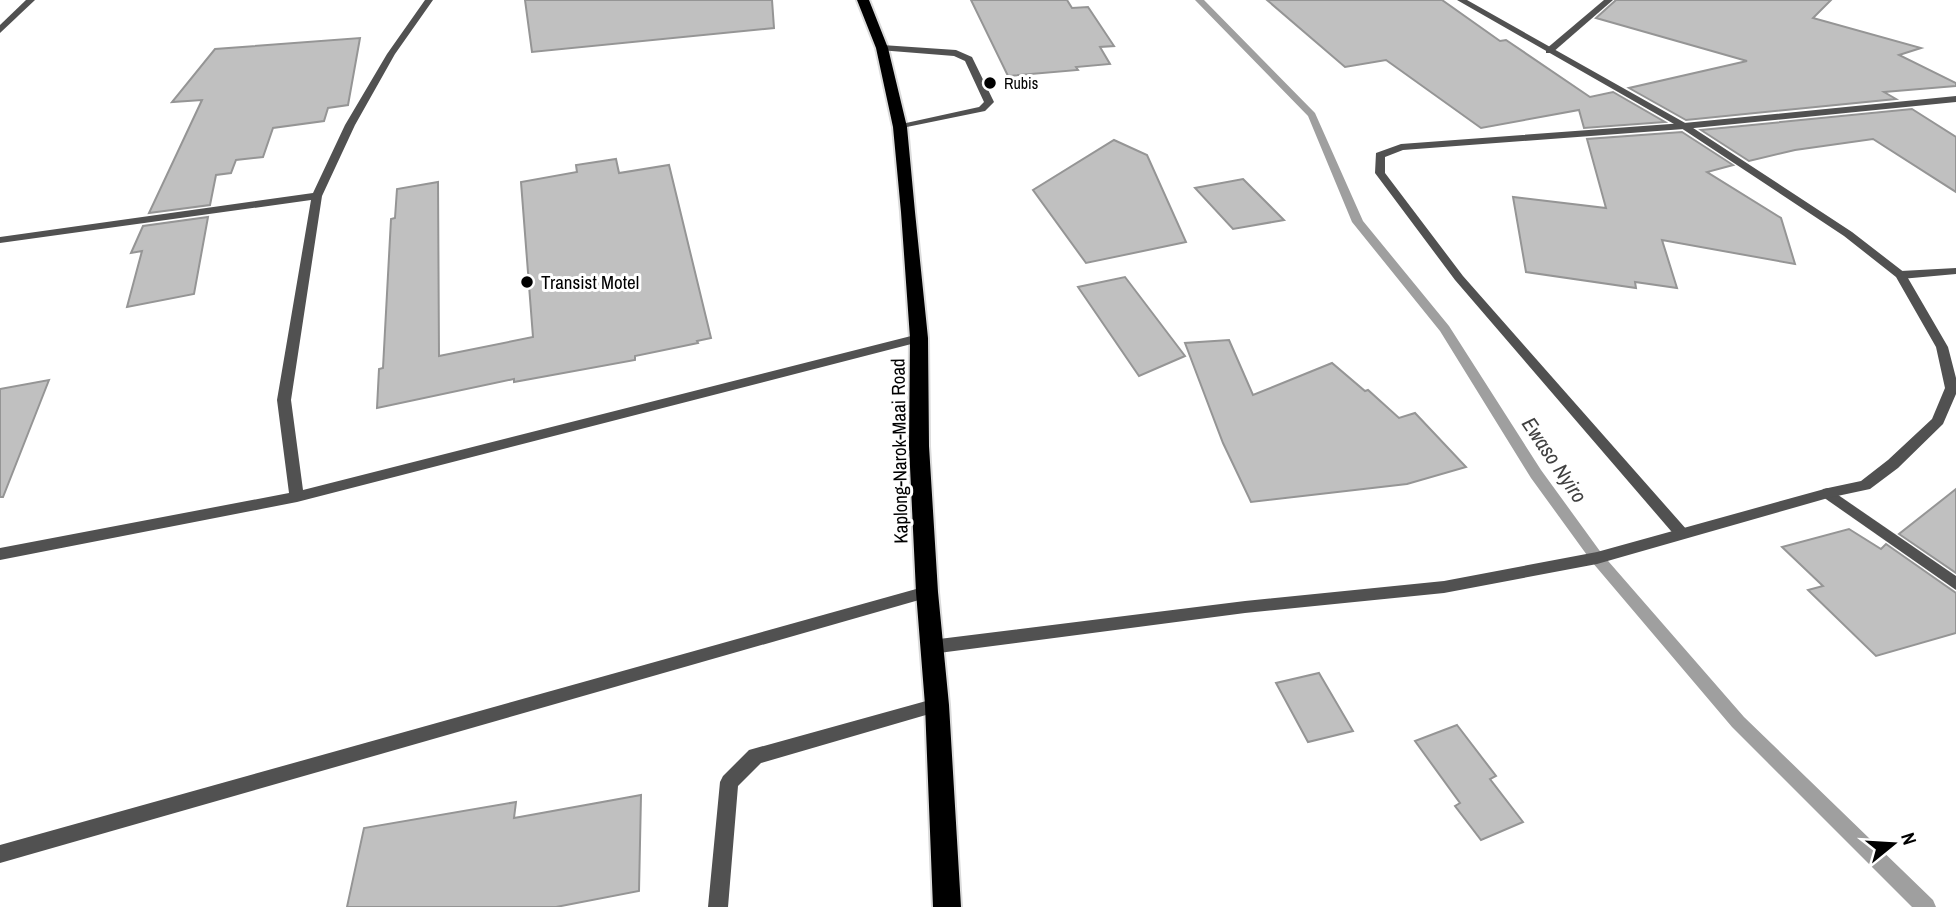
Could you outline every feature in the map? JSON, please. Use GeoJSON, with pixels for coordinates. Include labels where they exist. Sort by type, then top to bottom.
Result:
{"type":"FeatureCollection","features":[{"type":"Feature","properties":{"kind":"highway","name":"Kaplong-Narok-Maai Road"},"geometry":{"type":"LineString","coordinates":[[863,0],[882,48],[900,127],[919,338],[919,446],[927,592],[937,705],[947,907]]}},
{"type":"Feature","properties":{"kind":"street"},"geometry":{"type":"LineString","coordinates":[[0,30],[31,0]]}},
{"type":"Feature","properties":{"kind":"street"},"geometry":{"type":"LineString","coordinates":[[297,497],[284,400],[317,196],[350,125],[384,66],[429,0]]}},
{"type":"Feature","properties":{"kind":"street"},"geometry":{"type":"LineString","coordinates":[[932,647],[1245,607],[1444,587],[1597,558],[1865,485],[1893,464],[1938,421],[1952,388],[1942,347],[1901,275],[1848,234],[1684,126],[1461,0]]}},
{"type":"Feature","properties":{"kind":"street"},"geometry":{"type":"LineString","coordinates":[[1549,51],[1609,0]]}},
{"type":"Feature","properties":{"kind":"street"},"geometry":{"type":"LineString","coordinates":[[882,48],[956,53],[969,59],[989,102],[982,108],[900,127]]}},
{"type":"Feature","properties":{"kind":"street"},"geometry":{"type":"LineString","coordinates":[[1682,534],[1459,278],[1380,173],[1380,155],[1401,147],[1684,126],[1956,99]]}},
{"type":"Feature","properties":{"kind":"street"},"geometry":{"type":"LineString","coordinates":[[0,240],[317,196]]}},
{"type":"Feature","properties":{"kind":"street"},"geometry":{"type":"LineString","coordinates":[[1901,275],[1956,271]]}},
{"type":"Feature","properties":{"kind":"street"},"geometry":{"type":"LineString","coordinates":[[0,554],[297,497],[919,338]]}},
{"type":"Feature","properties":{"kind":"street"},"geometry":{"type":"LineString","coordinates":[[1828,493],[1956,584]]}},
{"type":"Feature","properties":{"kind":"street"},"geometry":{"type":"LineString","coordinates":[[0,854],[927,592]]}},
{"type":"Feature","properties":{"kind":"street"},"geometry":{"type":"LineString","coordinates":[[718,907],[729,782],[755,756],[937,705]]}},
{"type":"Feature","properties":{"kind":"building"},"geometry":{"type":"Polygon","coordinates":[[[525,0],[772,0],[774,28],[532,52],[525,0]]]}},
{"type":"Feature","properties":{"kind":"building"},"geometry":{"type":"Polygon","coordinates":[[[971,0],[1067,0],[1072,8],[1088,7],[1114,46],[1100,47],[1110,64],[1076,67],[1078,70],[1008,76],[971,0]]]}},
{"type":"Feature","properties":{"kind":"building"},"geometry":{"type":"Polygon","coordinates":[[[1267,0],[1442,0],[1500,41],[1506,40],[1590,97],[1613,92],[1665,122],[1584,128],[1579,110],[1481,128],[1386,60],[1345,67],[1267,0]]]}},
{"type":"Feature","properties":{"kind":"building"},"geometry":{"type":"Polygon","coordinates":[[[1616,0],[1831,0],[1813,18],[1921,48],[1899,55],[1956,83],[1956,86],[1884,92],[1896,99],[1686,120],[1629,88],[1747,61],[1596,18],[1616,0]]]}},
{"type":"Feature","properties":{"kind":"building"},"geometry":{"type":"Polygon","coordinates":[[[360,38],[348,105],[328,108],[324,121],[273,128],[263,157],[236,160],[231,173],[216,175],[210,205],[149,213],[202,100],[172,102],[215,49],[360,38]]]}},
{"type":"Feature","properties":{"kind":"building"},"geometry":{"type":"Polygon","coordinates":[[[1912,109],[1956,137],[1956,192],[1873,139],[1795,150],[1749,161],[1701,130],[1912,109]]]}},
{"type":"Feature","properties":{"kind":"building"},"geometry":{"type":"Polygon","coordinates":[[[1682,132],[1733,165],[1707,172],[1781,218],[1795,264],[1662,240],[1677,288],[1635,282],[1636,288],[1526,272],[1513,197],[1606,208],[1587,139],[1682,132]]]}},
{"type":"Feature","properties":{"kind":"building"},"geometry":{"type":"Polygon","coordinates":[[[1114,140],[1147,155],[1186,242],[1086,263],[1033,190],[1114,140]]]}},
{"type":"Feature","properties":{"kind":"building"},"geometry":{"type":"Polygon","coordinates":[[[616,159],[619,173],[669,165],[711,338],[635,356],[635,360],[514,382],[514,379],[377,408],[379,369],[383,368],[391,219],[395,218],[397,189],[438,182],[439,356],[533,337],[521,182],[577,172],[576,165],[616,159]]]}},
{"type":"Feature","properties":{"kind":"building"},"geometry":{"type":"Polygon","coordinates":[[[1243,179],[1284,220],[1233,229],[1195,188],[1243,179]]]}},
{"type":"Feature","properties":{"kind":"building"},"geometry":{"type":"Polygon","coordinates":[[[208,217],[194,294],[127,307],[142,251],[131,253],[143,226],[208,217]]]}},
{"type":"Feature","properties":{"kind":"building"},"geometry":{"type":"Polygon","coordinates":[[[1125,277],[1185,356],[1139,376],[1078,287],[1125,277]]]}},
{"type":"Feature","properties":{"kind":"building"},"geometry":{"type":"Polygon","coordinates":[[[1229,340],[1253,395],[1332,363],[1399,418],[1415,413],[1466,467],[1407,484],[1251,502],[1223,443],[1185,343],[1229,340]]]}},
{"type":"Feature","properties":{"kind":"building"},"geometry":{"type":"Polygon","coordinates":[[[49,380],[3,497],[0,497],[0,389],[49,380]]]}},
{"type":"Feature","properties":{"kind":"building"},"geometry":{"type":"Polygon","coordinates":[[[1956,489],[1956,573],[1899,534],[1956,489]]]}},
{"type":"Feature","properties":{"kind":"building"},"geometry":{"type":"Polygon","coordinates":[[[1849,529],[1881,549],[1886,544],[1956,593],[1956,633],[1876,656],[1808,590],[1823,586],[1782,547],[1849,529]]]}},
{"type":"Feature","properties":{"kind":"building"},"geometry":{"type":"Polygon","coordinates":[[[1319,673],[1353,731],[1308,742],[1276,683],[1319,673]]]}},
{"type":"Feature","properties":{"kind":"building"},"geometry":{"type":"Polygon","coordinates":[[[1457,725],[1496,776],[1490,779],[1523,822],[1481,840],[1455,806],[1460,803],[1415,741],[1457,725]]]}},
{"type":"Feature","properties":{"kind":"building"},"geometry":{"type":"Polygon","coordinates":[[[641,795],[639,891],[556,907],[347,907],[364,828],[516,802],[514,818],[641,795]]]}},
{"type":"Feature","properties":{"kind":"waterway","name":"Ewaso Nyiro"},"geometry":{"type":"LineString","coordinates":[[1199,0],[1312,115],[1358,222],[1445,329],[1536,474],[1597,558],[1738,722],[1926,907]]}},
{"type":"Feature","properties":{"kind":"place","name":"Rubis"},"geometry":{"type":"Point","coordinates":[990,83]}},
{"type":"Feature","properties":{"kind":"place","name":"Transist Motel"},"geometry":{"type":"Point","coordinates":[527,282]}}]}
